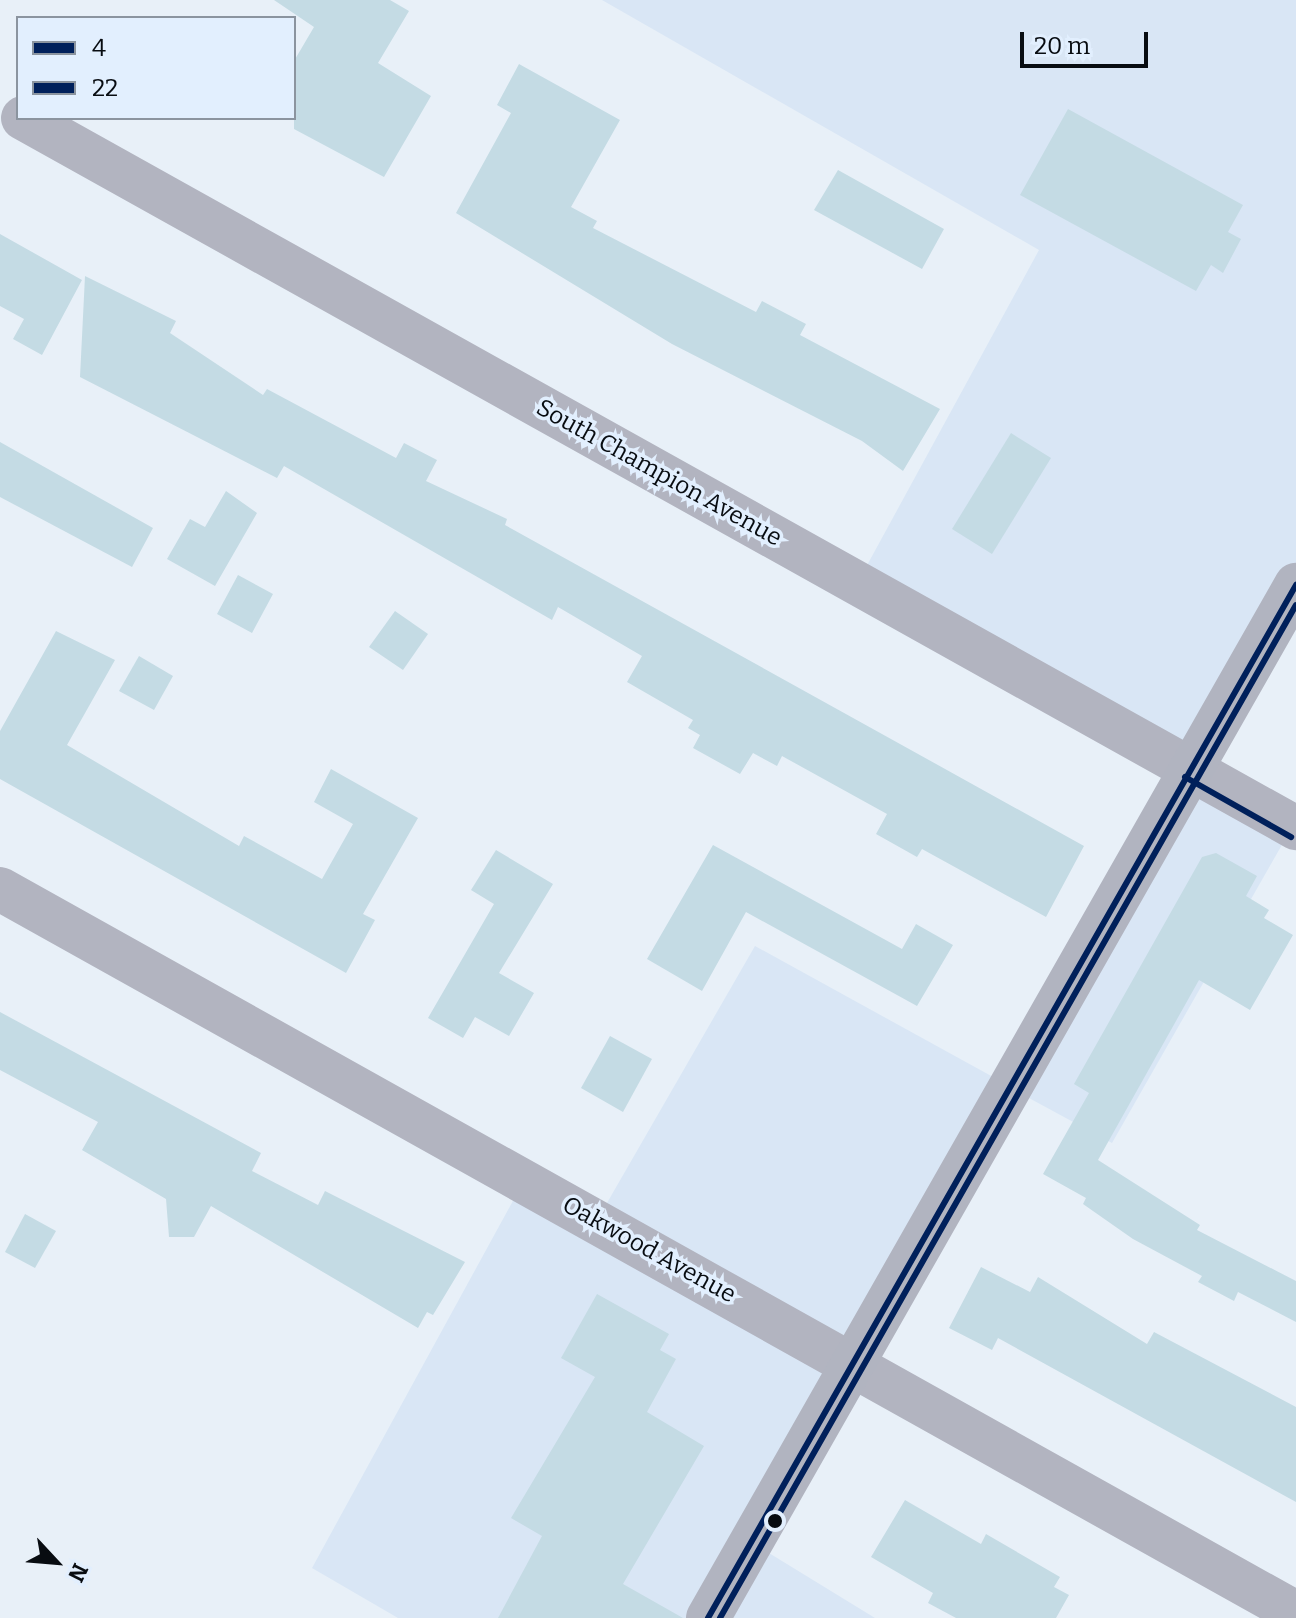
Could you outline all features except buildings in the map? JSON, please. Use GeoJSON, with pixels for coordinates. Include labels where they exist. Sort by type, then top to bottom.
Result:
{"type":"FeatureCollection","features":[{"type":"Feature","properties":{"kind":"main road"},"geometry":{"type":"LineString","coordinates":[[708,1618],[1296,585]]}},
{"type":"Feature","properties":{"kind":"street","name":"South Champion Avenue"},"geometry":{"type":"LineString","coordinates":[[25,120],[1296,828]]}},
{"type":"Feature","properties":{"kind":"street","name":"Oakwood Avenue"},"geometry":{"type":"LineString","coordinates":[[0,889],[1296,1613]]}},
{"type":"Feature","properties":{"kind":"shaded area"},"geometry":{"type":"Polygon","coordinates":[[[602,0],[1296,0],[1296,594],[1199,767],[1295,822],[1112,1143],[1016,1091],[759,1547],[875,1618],[398,1618],[312,1568],[526,1177],[596,1222],[755,946],[1004,1083],[1186,765],[859,580],[1039,250],[602,0]]]}},
{"type":"Feature","properties":{"kind":"transit line","name":"4"},"geometry":{"type":"LineString","coordinates":[[708,1618],[1296,585]]}},
{"type":"Feature","properties":{"kind":"transit line","name":"22"},"geometry":{"type":"LineString","coordinates":[[720,1618],[1296,605]]}},
{"type":"Feature","properties":{"kind":"transit line","name":"22"},"geometry":{"type":"LineString","coordinates":[[1185,777],[1291,837]]}}]}
